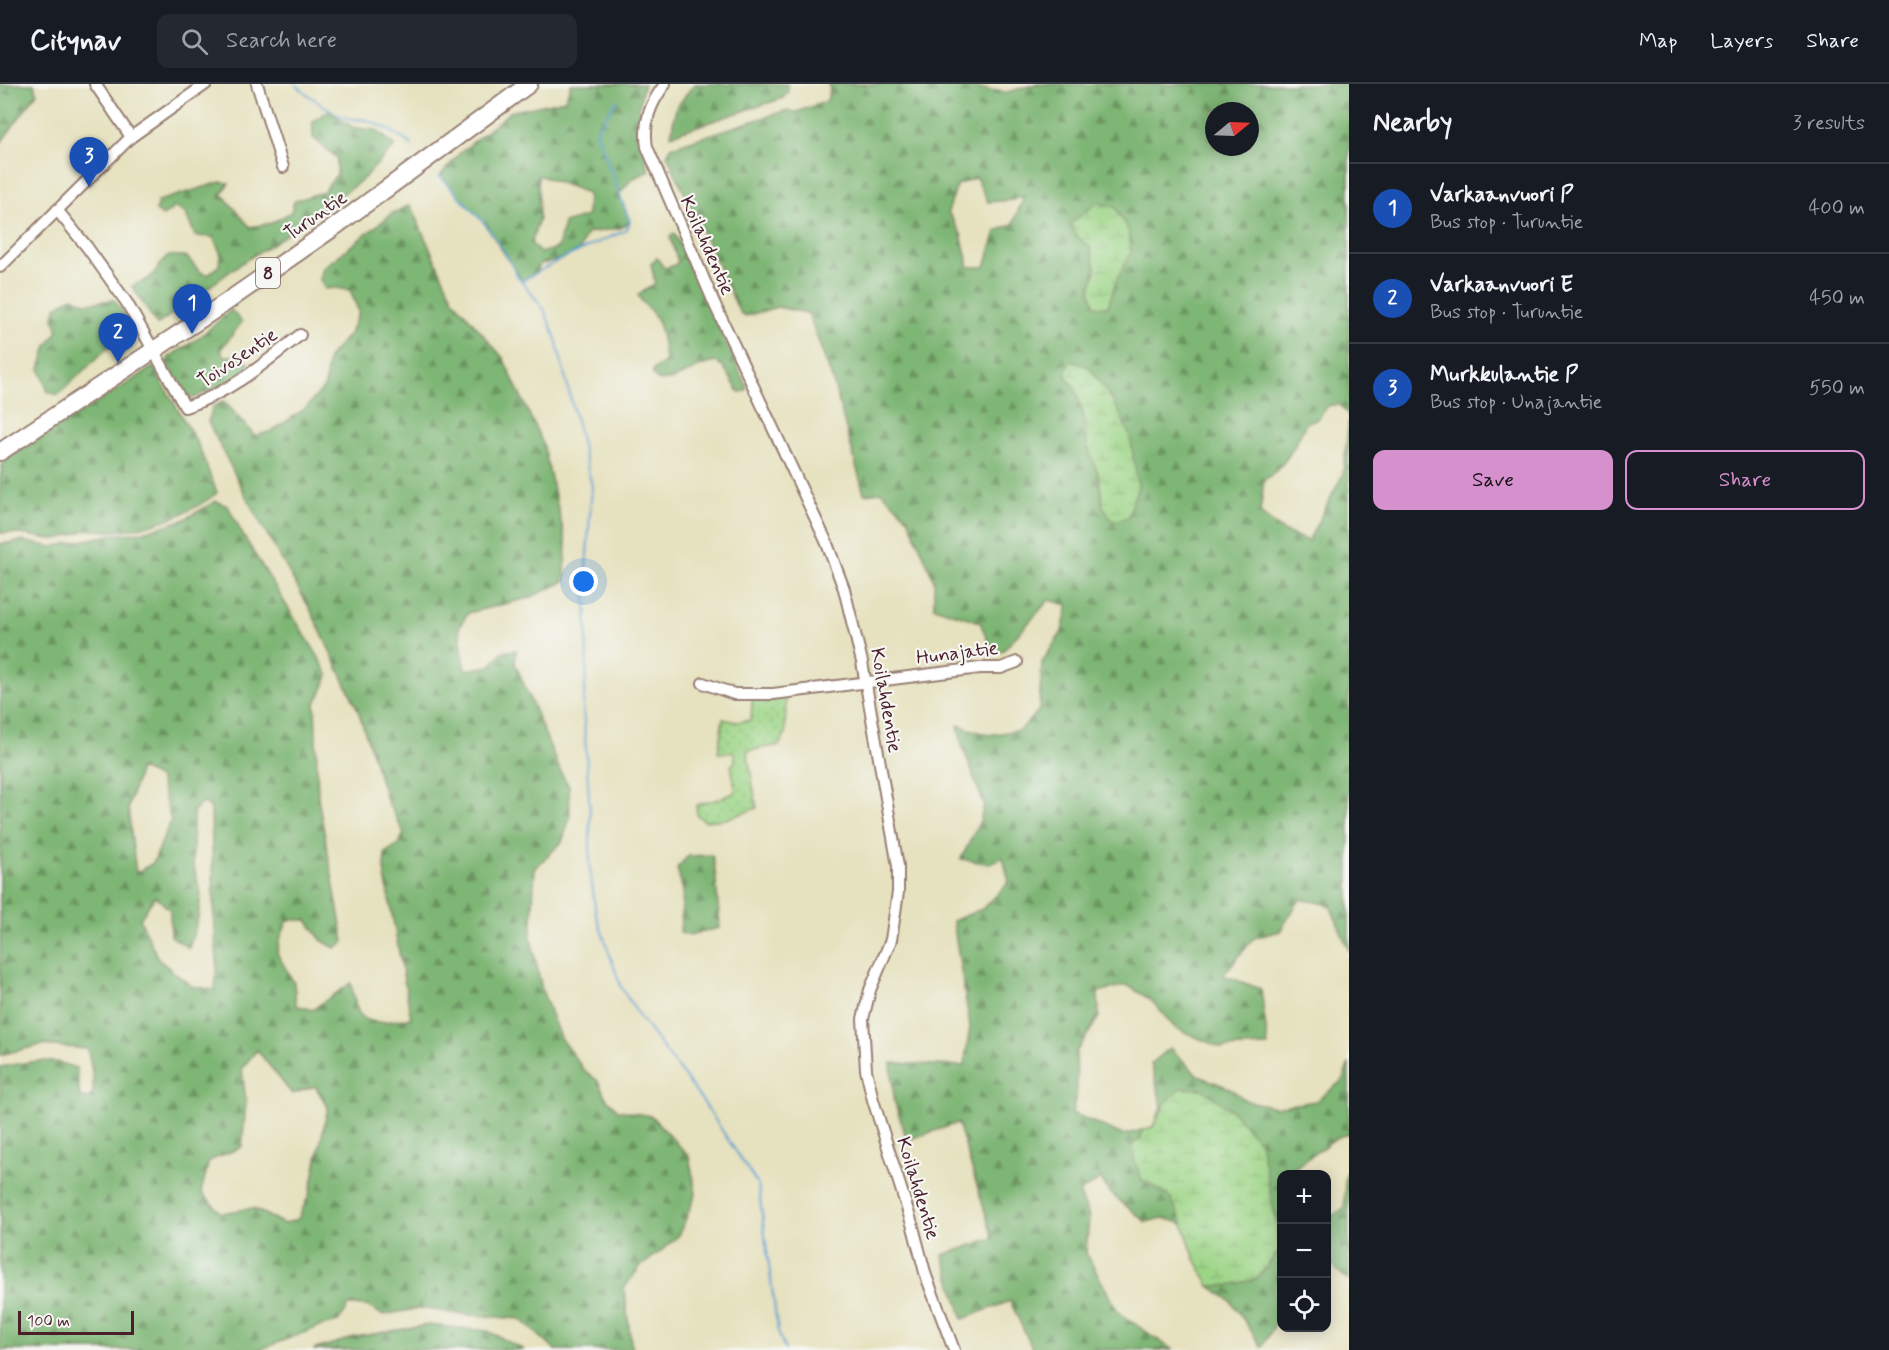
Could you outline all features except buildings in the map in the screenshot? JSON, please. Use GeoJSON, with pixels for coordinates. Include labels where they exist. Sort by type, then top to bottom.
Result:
{"type":"FeatureCollection","features":[{"type":"Feature","properties":{"kind":"highway","name":"Turuntie"},"geometry":{"type":"LineString","coordinates":[[0,452],[333,228],[529,84]]}},
{"type":"Feature","properties":{"kind":"street"},"geometry":{"type":"LineString","coordinates":[[95,84],[131,137]]}},
{"type":"Feature","properties":{"kind":"street"},"geometry":{"type":"LineString","coordinates":[[0,267],[131,137],[206,84]]}},
{"type":"Feature","properties":{"kind":"street"},"geometry":{"type":"LineString","coordinates":[[257,84],[283,167]]}},
{"type":"Feature","properties":{"kind":"street","name":"Koilahdentie"},"geometry":{"type":"LineString","coordinates":[[665,84],[647,114],[645,128],[647,147],[715,305],[826,542],[844,589],[866,681],[898,866],[898,892],[891,940],[870,990],[863,1019],[866,1070],[926,1276],[954,1350]]}},
{"type":"Feature","properties":{"kind":"street"},"geometry":{"type":"LineString","coordinates":[[57,210],[127,303],[153,351]]}},
{"type":"Feature","properties":{"kind":"street","name":"Toivosentie"},"geometry":{"type":"LineString","coordinates":[[153,351],[185,407],[201,402],[252,373],[300,335]]}},
{"type":"Feature","properties":{"kind":"street","name":"Hunajatie"},"geometry":{"type":"LineString","coordinates":[[703,683],[734,694],[773,694],[866,681],[1000,668],[1017,662]]}},
{"type":"Feature","properties":{"kind":"green space"},"geometry":{"type":"Polygon","coordinates":[[[0,84],[34,84],[37,93],[0,144],[0,84]]]}},
{"type":"Feature","properties":{"kind":"green space"},"geometry":{"type":"Polygon","coordinates":[[[571,84],[644,84],[639,107],[639,128],[649,171],[632,179],[619,194],[630,222],[620,228],[587,233],[579,251],[559,260],[540,264],[537,272],[522,281],[485,224],[440,176],[460,153],[510,112],[565,100],[571,84]],[[538,175],[539,219],[531,243],[540,253],[558,248],[564,223],[587,216],[588,193],[538,175]]]}},
{"type":"Feature","properties":{"kind":"green space"},"geometry":{"type":"Polygon","coordinates":[[[694,84],[787,84],[788,92],[783,98],[671,135],[676,108],[694,84]]]}},
{"type":"Feature","properties":{"kind":"green space"},"geometry":{"type":"Polygon","coordinates":[[[828,84],[970,84],[974,88],[1007,92],[1036,84],[1349,84],[1349,416],[1349,951],[1330,905],[1300,899],[1280,931],[1254,938],[1223,975],[1261,989],[1268,1046],[1221,1048],[1175,1028],[1151,1000],[1127,985],[1098,992],[1099,1017],[1076,1052],[1077,1090],[1072,1113],[1123,1135],[1153,1127],[1162,1106],[1151,1064],[1170,1048],[1199,1076],[1229,1088],[1247,1101],[1276,1107],[1316,1101],[1343,1080],[1349,1063],[1349,1133],[1336,1138],[1295,1170],[1277,1170],[1277,1321],[1262,1347],[1231,1301],[1210,1286],[1195,1259],[1183,1224],[1163,1218],[1146,1222],[1110,1193],[1101,1179],[1079,1192],[1089,1217],[1086,1253],[1119,1313],[1173,1350],[1033,1350],[1010,1301],[963,1319],[943,1255],[993,1238],[958,1123],[907,1140],[894,1100],[891,1063],[964,1066],[970,1027],[953,921],[984,908],[1009,882],[1003,857],[989,864],[961,859],[980,821],[984,805],[962,745],[958,725],[988,735],[1020,730],[1039,710],[1042,662],[1062,632],[1068,605],[1049,600],[1002,652],[991,649],[980,622],[934,607],[934,580],[908,518],[882,492],[864,494],[833,381],[808,313],[777,307],[746,316],[740,313],[667,155],[671,147],[784,111],[797,112],[827,101],[830,90],[828,84]],[[976,177],[957,185],[948,212],[961,234],[969,267],[985,267],[996,231],[1013,224],[1024,196],[1013,200],[988,202],[976,177]],[[1090,247],[1096,270],[1090,292],[1108,307],[1116,281],[1090,247]],[[1075,388],[1083,414],[1087,446],[1099,476],[1103,506],[1128,517],[1075,388]],[[1339,404],[1327,406],[1319,418],[1306,423],[1284,462],[1264,480],[1260,513],[1283,531],[1308,541],[1343,474],[1349,416],[1339,404]]]}},
{"type":"Feature","properties":{"kind":"green space"},"geometry":{"type":"Polygon","coordinates":[[[329,111],[354,128],[377,130],[395,146],[361,181],[243,262],[157,325],[132,286],[150,278],[167,256],[186,256],[200,272],[208,275],[219,266],[220,252],[213,237],[195,236],[186,214],[175,207],[163,216],[156,211],[158,201],[221,182],[229,183],[222,194],[250,227],[272,223],[291,212],[294,201],[323,192],[337,174],[337,158],[313,138],[313,121],[329,111]]]}},
{"type":"Feature","properties":{"kind":"green space"},"geometry":{"type":"Polygon","coordinates":[[[1097,203],[1115,207],[1128,229],[1131,252],[1116,281],[1108,307],[1095,306],[1090,291],[1096,270],[1090,247],[1077,237],[1070,224],[1097,203]]]}},
{"type":"Feature","properties":{"kind":"green space"},"geometry":{"type":"Polygon","coordinates":[[[410,205],[453,299],[503,358],[543,444],[566,543],[565,581],[529,598],[468,613],[459,627],[465,670],[491,666],[502,652],[516,650],[515,663],[562,775],[569,786],[570,818],[562,842],[535,868],[531,939],[542,990],[560,1038],[584,1070],[598,1081],[606,1098],[618,1110],[651,1116],[689,1156],[696,1194],[679,1235],[640,1267],[624,1288],[632,1350],[555,1350],[521,1319],[459,1314],[421,1308],[383,1315],[367,1306],[348,1305],[338,1322],[321,1326],[259,1350],[0,1350],[0,1067],[47,1061],[76,1068],[80,1097],[89,1098],[93,1093],[93,1078],[88,1049],[41,1045],[0,1055],[0,544],[23,541],[52,547],[110,535],[143,532],[183,520],[216,501],[228,506],[244,537],[328,675],[315,704],[318,798],[344,942],[335,948],[321,940],[307,920],[288,920],[277,953],[294,983],[296,1005],[312,1010],[351,983],[358,1011],[362,1017],[374,1022],[411,1018],[384,870],[385,853],[399,844],[404,833],[387,801],[358,710],[310,609],[253,510],[208,422],[213,407],[224,401],[255,436],[272,431],[306,408],[325,386],[328,358],[350,333],[359,312],[350,290],[325,289],[320,280],[323,268],[393,213],[410,205]],[[140,768],[128,808],[136,873],[153,863],[171,820],[159,778],[140,768]],[[203,802],[193,812],[193,864],[201,895],[198,918],[189,948],[171,936],[170,910],[155,896],[140,919],[158,959],[191,986],[215,990],[217,963],[211,808],[203,802]],[[257,1050],[242,1068],[246,1103],[242,1147],[209,1161],[201,1192],[221,1213],[253,1208],[284,1224],[298,1219],[310,1193],[328,1107],[315,1086],[292,1094],[257,1050]]]}},
{"type":"Feature","properties":{"kind":"green space"},"geometry":{"type":"Polygon","coordinates":[[[674,233],[747,387],[746,391],[739,392],[723,366],[716,362],[669,380],[657,380],[652,373],[665,362],[663,344],[656,318],[638,295],[655,283],[651,264],[657,258],[664,268],[678,262],[670,237],[674,233]]]}},
{"type":"Feature","properties":{"kind":"green space"},"geometry":{"type":"Polygon","coordinates":[[[72,297],[86,303],[114,300],[131,322],[134,330],[115,341],[58,395],[48,392],[40,369],[47,346],[58,331],[54,318],[56,307],[72,297]]]}},
{"type":"Feature","properties":{"kind":"green space"},"geometry":{"type":"Polygon","coordinates":[[[231,310],[242,322],[221,349],[223,356],[239,356],[249,364],[244,375],[194,398],[186,398],[166,363],[169,357],[199,338],[231,310]]]}},
{"type":"Feature","properties":{"kind":"green space"},"geometry":{"type":"Polygon","coordinates":[[[1070,361],[1089,367],[1115,404],[1130,436],[1138,486],[1128,517],[1113,521],[1103,506],[1099,476],[1087,446],[1083,414],[1075,388],[1065,375],[1070,361]]]}},
{"type":"Feature","properties":{"kind":"green space"},"geometry":{"type":"Polygon","coordinates":[[[153,367],[198,444],[217,493],[182,514],[141,527],[114,531],[89,530],[55,539],[19,533],[0,533],[0,479],[3,462],[153,367]]]}},
{"type":"Feature","properties":{"kind":"green space"},"geometry":{"type":"Polygon","coordinates":[[[752,700],[786,700],[785,736],[779,745],[747,751],[757,808],[726,819],[705,821],[697,815],[696,805],[736,792],[731,766],[735,762],[734,752],[718,753],[723,719],[737,722],[751,720],[752,700]]]}},
{"type":"Feature","properties":{"kind":"green space"},"geometry":{"type":"Polygon","coordinates":[[[712,855],[720,919],[719,928],[688,935],[680,933],[683,891],[677,868],[688,856],[712,855]]]}},
{"type":"Feature","properties":{"kind":"green space"},"geometry":{"type":"Polygon","coordinates":[[[1182,1088],[1202,1089],[1231,1110],[1260,1142],[1277,1230],[1277,1253],[1257,1279],[1229,1285],[1210,1286],[1195,1259],[1171,1198],[1141,1179],[1132,1144],[1141,1139],[1143,1130],[1153,1127],[1164,1105],[1182,1088]]]}},
{"type":"Feature","properties":{"kind":"green space"},"geometry":{"type":"Polygon","coordinates":[[[1349,1167],[1349,1281],[1331,1265],[1331,1217],[1344,1208],[1345,1178],[1349,1167]]]}},
{"type":"Feature","properties":{"kind":"green space"},"geometry":{"type":"Polygon","coordinates":[[[428,1325],[488,1331],[524,1350],[313,1350],[355,1337],[428,1325]]]}},
{"type":"Feature","properties":{"kind":"waterway"},"geometry":{"type":"LineString","coordinates":[[295,84],[335,113],[349,119],[361,119],[375,123],[412,145]]}},
{"type":"Feature","properties":{"kind":"waterway"},"geometry":{"type":"LineString","coordinates":[[522,281],[559,260],[626,230],[630,222],[596,131],[616,101]]}},
{"type":"Feature","properties":{"kind":"waterway"},"geometry":{"type":"LineString","coordinates":[[440,176],[485,224],[518,277],[544,309],[556,339],[592,486],[586,568],[587,666],[583,707],[590,812],[590,869],[596,915],[621,987],[639,1016],[704,1103],[758,1185],[778,1332],[785,1350]]}},
{"type":"Feature","properties":{"kind":"place","name":"Murkkulantie P"},"geometry":{"type":"Point","coordinates":[89,187]}},
{"type":"Feature","properties":{"kind":"place","name":"Varkaanvuori P"},"geometry":{"type":"Point","coordinates":[192,334]}},
{"type":"Feature","properties":{"kind":"place","name":"Varkaanvuori E"},"geometry":{"type":"Point","coordinates":[118,363]}}]}
